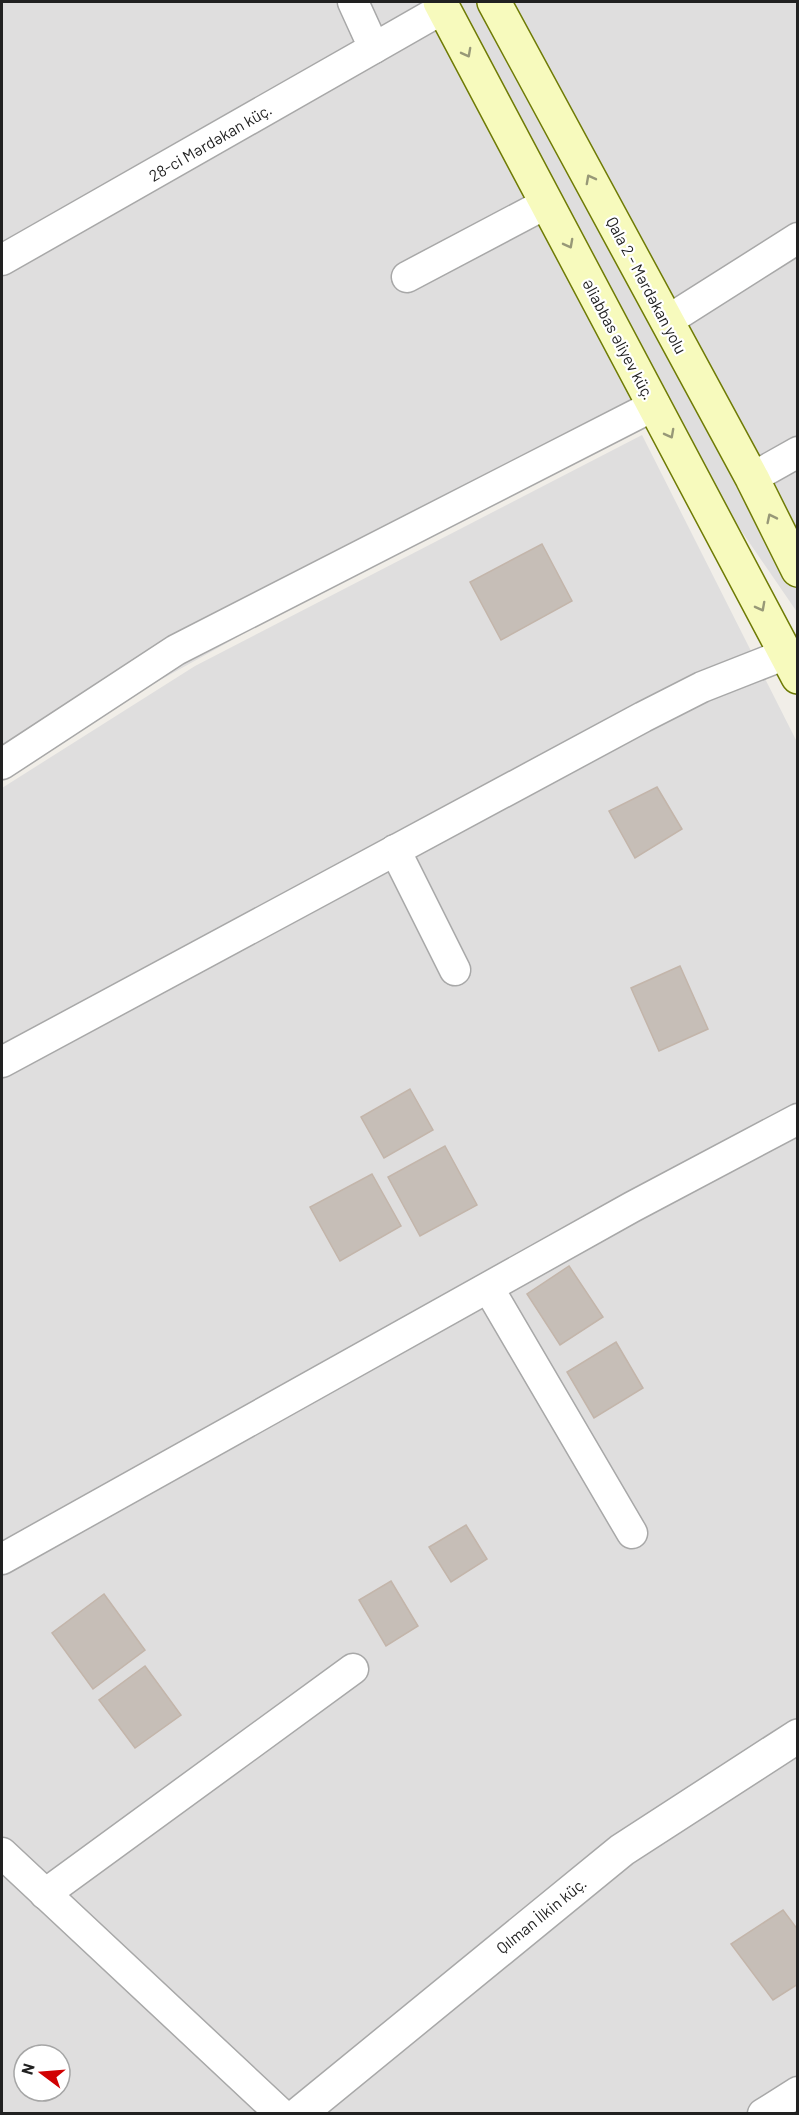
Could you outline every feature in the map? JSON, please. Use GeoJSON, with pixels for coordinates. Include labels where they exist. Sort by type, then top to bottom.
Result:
{"type":"FeatureCollection","features":[{"type":"Feature","properties":{"kind":"main road","name":"Qala 2 - Mərdəkan yolu"},"geometry":{"type":"LineString","coordinates":[[494,2],[752,478],[798,570]]}},
{"type":"Feature","properties":{"kind":"main road","name":"Əliabbas Əliyev küç."},"geometry":{"type":"LineString","coordinates":[[442,5],[792,665]]}},
{"type":"Feature","properties":{"kind":"street"},"geometry":{"type":"LineString","coordinates":[[353,2],[374,48]]}},
{"type":"Feature","properties":{"kind":"street","name":"28-ci Mərdəkan küç."},"geometry":{"type":"LineString","coordinates":[[2,260],[374,48],[442,5]]}},
{"type":"Feature","properties":{"kind":"street"},"geometry":{"type":"LineString","coordinates":[[407,277],[548,203]]}},
{"type":"Feature","properties":{"kind":"street"},"geometry":{"type":"LineString","coordinates":[[667,321],[798,238]]}},
{"type":"Feature","properties":{"kind":"street"},"geometry":{"type":"LineString","coordinates":[[2,764],[176,650],[655,405]]}},
{"type":"Feature","properties":{"kind":"street"},"geometry":{"type":"LineString","coordinates":[[752,478],[798,452]]}},
{"type":"Feature","properties":{"kind":"street"},"geometry":{"type":"LineString","coordinates":[[2,1062],[702,687],[792,665]]}},
{"type":"Feature","properties":{"kind":"street"},"geometry":{"type":"LineString","coordinates":[[395,850],[455,970]]}},
{"type":"Feature","properties":{"kind":"street"},"geometry":{"type":"LineString","coordinates":[[2,1558],[489,1289],[632,1207],[798,1119]]}},
{"type":"Feature","properties":{"kind":"street"},"geometry":{"type":"LineString","coordinates":[[489,1289],[632,1533]]}},
{"type":"Feature","properties":{"kind":"street"},"geometry":{"type":"LineString","coordinates":[[45,1894],[353,1669]]}},
{"type":"Feature","properties":{"kind":"street","name":"Qılman İlkin küç."},"geometry":{"type":"LineString","coordinates":[[298,2114],[622,1850],[798,1736]]}},
{"type":"Feature","properties":{"kind":"street"},"geometry":{"type":"LineString","coordinates":[[2,1853],[281,2114]]}},
{"type":"Feature","properties":{"kind":"street"},"geometry":{"type":"LineString","coordinates":[[763,2114],[798,2092]]}},
{"type":"Feature","properties":{"kind":"shaded area"},"geometry":{"type":"Polygon","coordinates":[[[2,2],[797,2],[797,612],[655,405],[2,768],[2,2]]]}},
{"type":"Feature","properties":{"kind":"shaded area"},"geometry":{"type":"Polygon","coordinates":[[[642,435],[797,742],[797,2113],[2,2113],[2,788],[195,666],[642,435]]]}},
{"type":"Feature","properties":{"kind":"building"},"geometry":{"type":"Polygon","coordinates":[[[542,544],[572,601],[501,640],[470,582],[542,544]]]}},
{"type":"Feature","properties":{"kind":"building"},"geometry":{"type":"Polygon","coordinates":[[[657,787],[682,829],[635,858],[609,811],[657,787]]]}},
{"type":"Feature","properties":{"kind":"building"},"geometry":{"type":"Polygon","coordinates":[[[680,966],[708,1029],[659,1051],[631,988],[680,966]]]}},
{"type":"Feature","properties":{"kind":"building"},"geometry":{"type":"Polygon","coordinates":[[[410,1089],[433,1130],[384,1158],[361,1117],[410,1089]]]}},
{"type":"Feature","properties":{"kind":"building"},"geometry":{"type":"Polygon","coordinates":[[[445,1146],[477,1205],[420,1236],[388,1177],[445,1146]]]}},
{"type":"Feature","properties":{"kind":"building"},"geometry":{"type":"Polygon","coordinates":[[[372,1174],[401,1226],[340,1261],[310,1207],[372,1174]]]}},
{"type":"Feature","properties":{"kind":"building"},"geometry":{"type":"Polygon","coordinates":[[[569,1266],[603,1317],[560,1345],[527,1294],[569,1266]]]}},
{"type":"Feature","properties":{"kind":"building"},"geometry":{"type":"Polygon","coordinates":[[[616,1342],[643,1388],[594,1418],[567,1372],[616,1342]]]}},
{"type":"Feature","properties":{"kind":"building"},"geometry":{"type":"Polygon","coordinates":[[[466,1525],[487,1559],[451,1582],[429,1547],[466,1525]]]}},
{"type":"Feature","properties":{"kind":"building"},"geometry":{"type":"Polygon","coordinates":[[[391,1581],[418,1626],[386,1646],[359,1600],[391,1581]]]}},
{"type":"Feature","properties":{"kind":"building"},"geometry":{"type":"Polygon","coordinates":[[[104,1594],[145,1650],[93,1689],[52,1633],[104,1594]]]}},
{"type":"Feature","properties":{"kind":"building"},"geometry":{"type":"Polygon","coordinates":[[[145,1666],[181,1715],[135,1748],[99,1700],[145,1666]]]}},
{"type":"Feature","properties":{"kind":"building"},"geometry":{"type":"Polygon","coordinates":[[[783,1910],[798,1930],[798,1984],[773,2000],[731,1944],[783,1910]]]}}]}
